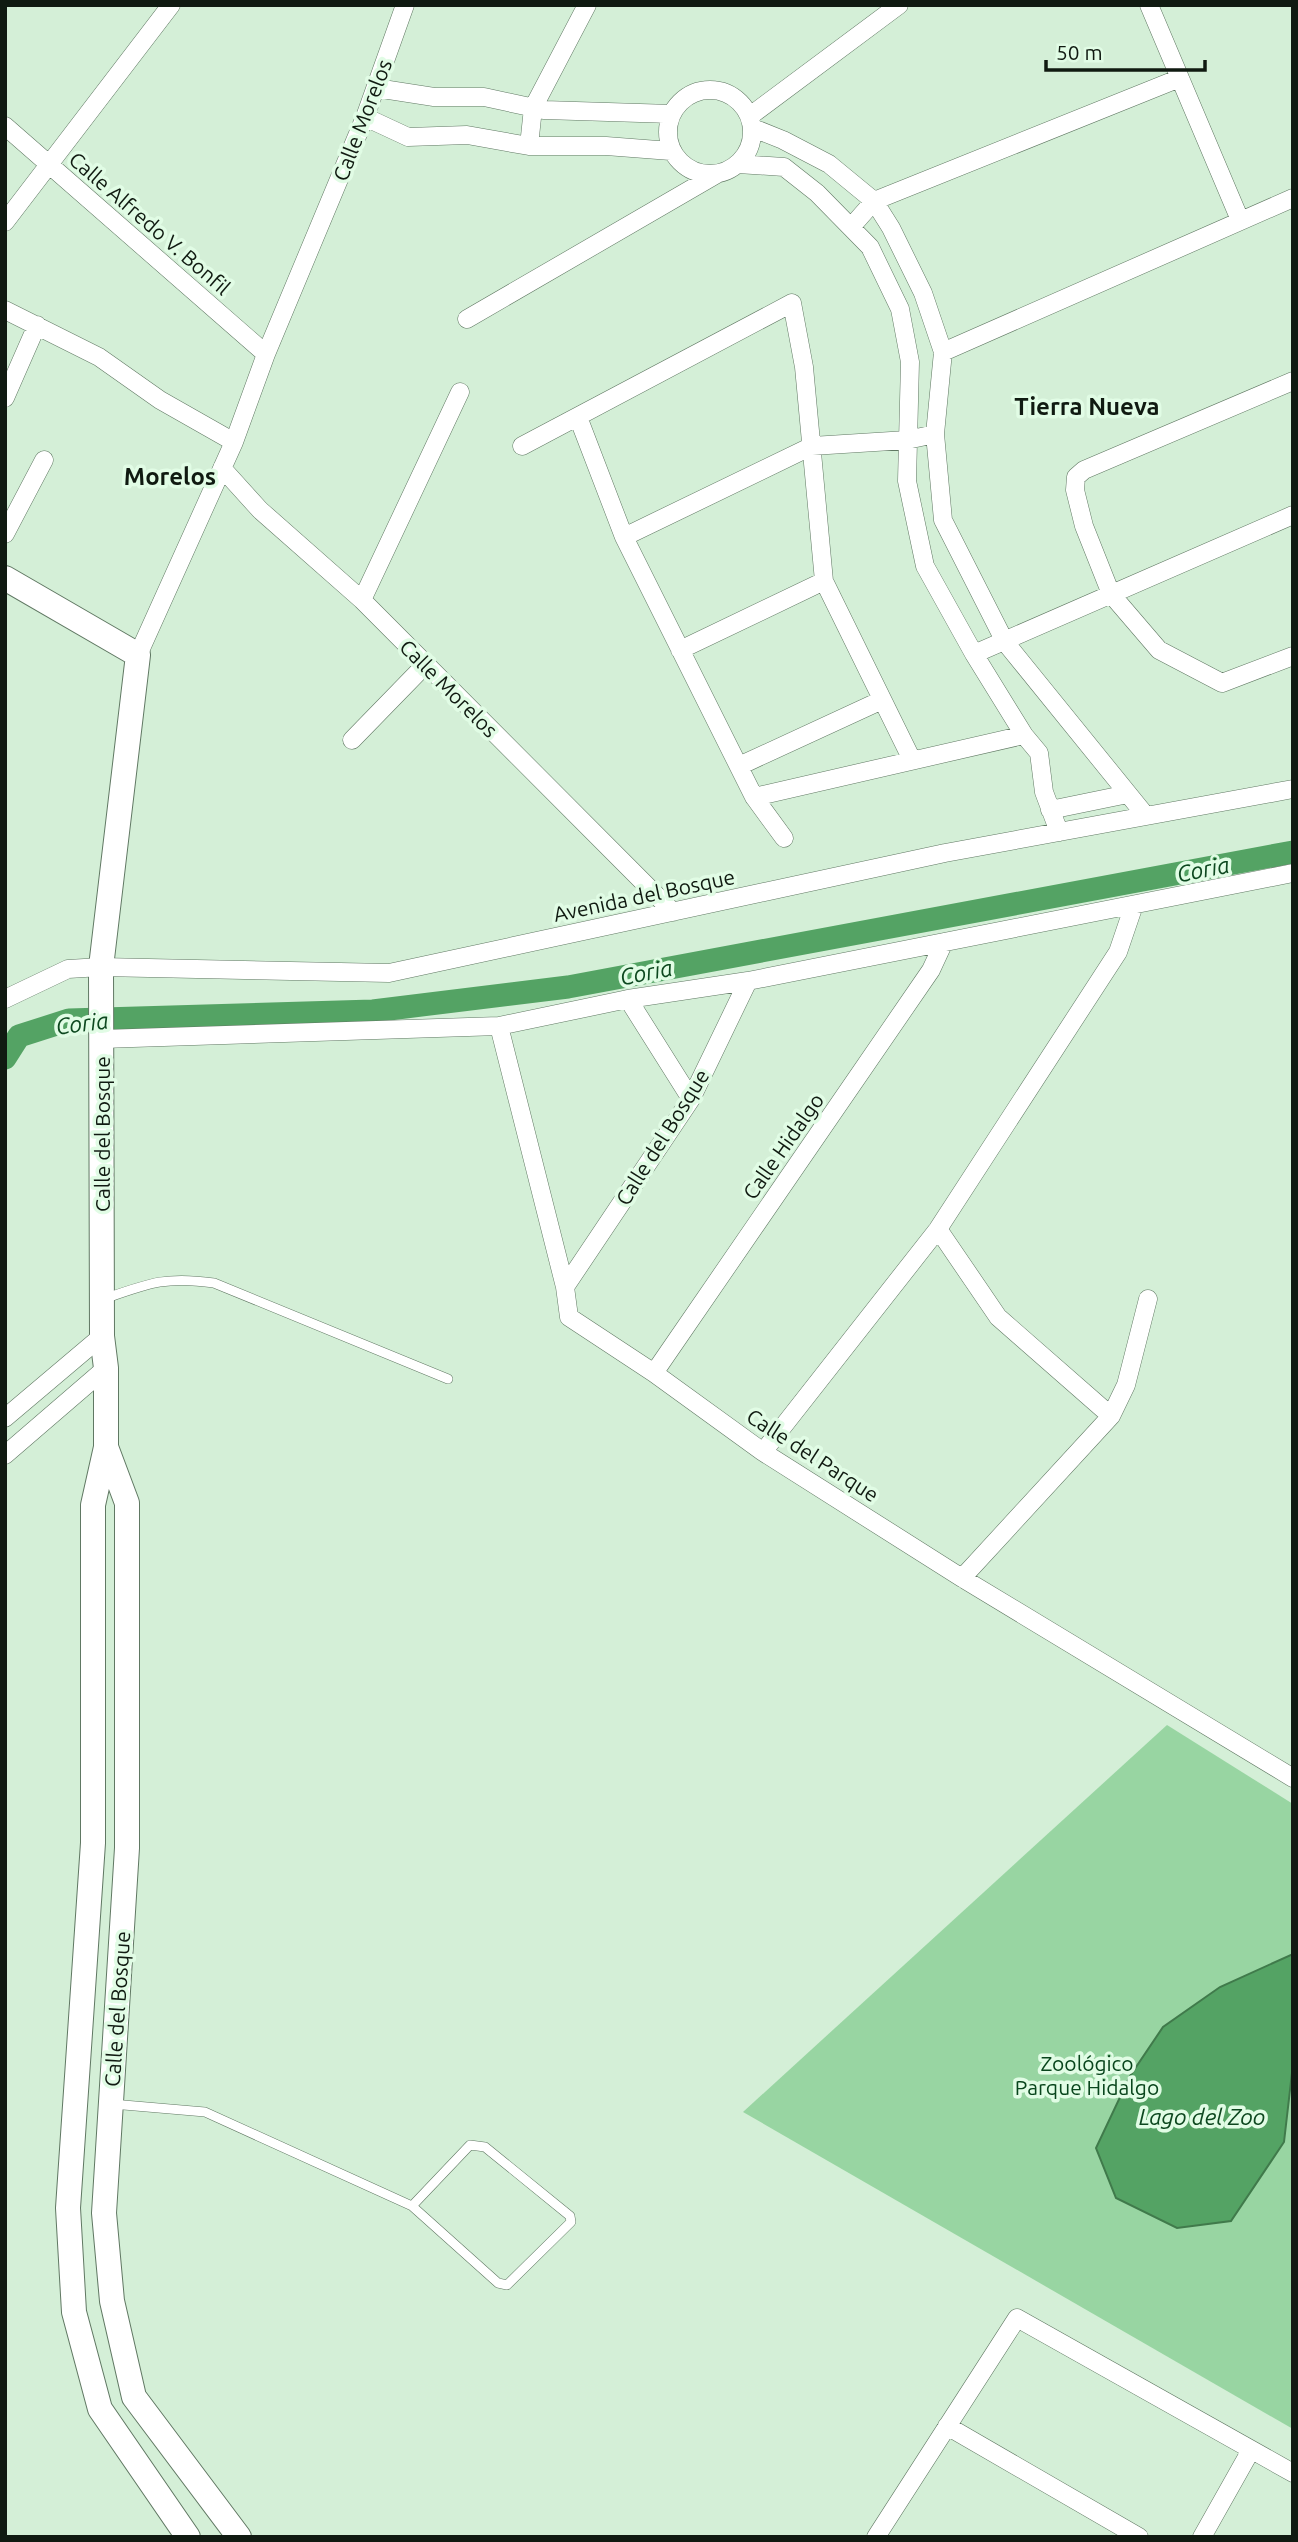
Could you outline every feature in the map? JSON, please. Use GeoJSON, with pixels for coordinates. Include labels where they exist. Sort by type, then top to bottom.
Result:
{"type":"FeatureCollection","features":[{"type":"Feature","properties":{"kind":"street"},"geometry":{"type":"LineString","coordinates":[[5,222],[171,5]]}},
{"type":"Feature","properties":{"kind":"street","name":"Calle Morelos"},"geometry":{"type":"LineString","coordinates":[[138,655],[234,442],[266,354],[365,117],[405,5]]}},
{"type":"Feature","properties":{"kind":"street"},"geometry":{"type":"LineString","coordinates":[[529,146],[533,108],[587,5]]}},
{"type":"Feature","properties":{"kind":"street"},"geometry":{"type":"LineString","coordinates":[[738,164],[750,146],[751,122],[899,5]]}},
{"type":"Feature","properties":{"kind":"street"},"geometry":{"type":"LineString","coordinates":[[1149,5],[1240,220]]}},
{"type":"Feature","properties":{"kind":"street"},"geometry":{"type":"LineString","coordinates":[[852,226],[874,201],[1180,78]]}},
{"type":"Feature","properties":{"kind":"street"},"geometry":{"type":"LineString","coordinates":[[376,88],[434,97],[484,97],[544,110],[672,114]]}},
{"type":"Feature","properties":{"kind":"street"},"geometry":{"type":"LineString","coordinates":[[717,174],[690,170],[671,151],[667,123],[681,99],[706,88],[733,95],[751,122],[830,164],[874,201],[891,228],[923,293],[943,352],[935,434],[943,520],[1005,642],[1146,816]]}},
{"type":"Feature","properties":{"kind":"street"},"geometry":{"type":"LineString","coordinates":[[365,117],[408,137],[467,135],[529,146],[606,146],[671,151]]}},
{"type":"Feature","properties":{"kind":"street","name":"Calle Alfredo V. Bonfil"},"geometry":{"type":"LineString","coordinates":[[5,126],[266,354]]}},
{"type":"Feature","properties":{"kind":"street"},"geometry":{"type":"LineString","coordinates":[[467,319],[738,164],[784,167],[817,193],[870,247],[900,309],[909,362],[906,481],[925,566],[974,654],[1024,735],[1039,753],[1044,792],[1059,832]]}},
{"type":"Feature","properties":{"kind":"street"},"geometry":{"type":"LineString","coordinates":[[943,352],[1293,198]]}},
{"type":"Feature","properties":{"kind":"street"},"geometry":{"type":"LineString","coordinates":[[522,446],[792,303],[804,367],[824,582],[912,761]]}},
{"type":"Feature","properties":{"kind":"street"},"geometry":{"type":"LineString","coordinates":[[5,310],[99,357],[160,400],[234,442]]}},
{"type":"Feature","properties":{"kind":"street"},"geometry":{"type":"LineString","coordinates":[[5,398],[37,325]]}},
{"type":"Feature","properties":{"kind":"street"},"geometry":{"type":"LineString","coordinates":[[1293,381],[1084,470],[1076,477],[1075,490],[1084,526],[1111,594],[1159,650],[1222,682],[1293,656]]}},
{"type":"Feature","properties":{"kind":"street"},"geometry":{"type":"LineString","coordinates":[[362,600],[460,392]]}},
{"type":"Feature","properties":{"kind":"street"},"geometry":{"type":"LineString","coordinates":[[578,417],[624,537],[754,797],[784,838]]}},
{"type":"Feature","properties":{"kind":"street"},"geometry":{"type":"LineString","coordinates":[[624,537],[812,446],[907,440],[935,434]]}},
{"type":"Feature","properties":{"kind":"street"},"geometry":{"type":"LineString","coordinates":[[5,534],[44,460]]}},
{"type":"Feature","properties":{"kind":"street","name":"Calle Morelos"},"geometry":{"type":"LineString","coordinates":[[222,468],[260,510],[362,600],[673,912]]}},
{"type":"Feature","properties":{"kind":"street"},"geometry":{"type":"LineString","coordinates":[[974,654],[1293,515]]}},
{"type":"Feature","properties":{"kind":"street"},"geometry":{"type":"LineString","coordinates":[[5,578],[138,655]]}},
{"type":"Feature","properties":{"kind":"street"},"geometry":{"type":"LineString","coordinates":[[680,650],[824,582]]}},
{"type":"Feature","properties":{"kind":"street","name":"Calle del Bosque"},"geometry":{"type":"LineString","coordinates":[[138,655],[101,967],[102,1336],[106,1368],[106,1447],[93,1505],[93,1843],[68,2208],[74,2312],[100,2409],[188,2537]]}},
{"type":"Feature","properties":{"kind":"street"},"geometry":{"type":"LineString","coordinates":[[352,740],[426,664]]}},
{"type":"Feature","properties":{"kind":"street"},"geometry":{"type":"LineString","coordinates":[[739,766],[882,700]]}},
{"type":"Feature","properties":{"kind":"street"},"geometry":{"type":"LineString","coordinates":[[754,797],[1024,735]]}},
{"type":"Feature","properties":{"kind":"street","name":"Avenida del Bosque"},"geometry":{"type":"LineString","coordinates":[[5,999],[68,969],[101,967],[389,973],[945,853],[1293,789]]}},
{"type":"Feature","properties":{"kind":"street"},"geometry":{"type":"LineString","coordinates":[[1050,810],[1128,794]]}},
{"type":"Feature","properties":{"kind":"street"},"geometry":{"type":"LineString","coordinates":[[102,1032],[499,1026],[628,999],[748,981],[1293,873]]}},
{"type":"Feature","properties":{"kind":"street"},"geometry":{"type":"LineString","coordinates":[[763,1452],[938,1229],[1118,952],[1134,905]]}},
{"type":"Feature","properties":{"kind":"street","name":"Calle Hidalgo"},"geometry":{"type":"LineString","coordinates":[[653,1373],[931,970],[944,942]]}},
{"type":"Feature","properties":{"kind":"street","name":"Calle del Bosque"},"geometry":{"type":"LineString","coordinates":[[565,1287],[691,1099],[748,981]]}},
{"type":"Feature","properties":{"kind":"street"},"geometry":{"type":"LineString","coordinates":[[628,999],[691,1099]]}},
{"type":"Feature","properties":{"kind":"street","name":"Calle del Parque"},"geometry":{"type":"LineString","coordinates":[[499,1026],[565,1287],[569,1317],[763,1452],[962,1578],[1293,1777]]}},
{"type":"Feature","properties":{"kind":"street"},"geometry":{"type":"LineString","coordinates":[[938,1229],[998,1317],[1111,1416]]}},
{"type":"Feature","properties":{"kind":"street"},"geometry":{"type":"LineString","coordinates":[[962,1578],[1111,1416],[1126,1385],[1148,1299]]}},
{"type":"Feature","properties":{"kind":"street"},"geometry":{"type":"LineString","coordinates":[[5,1418],[102,1336]]}},
{"type":"Feature","properties":{"kind":"street"},"geometry":{"type":"LineString","coordinates":[[5,1455],[106,1368]]}},
{"type":"Feature","properties":{"kind":"street","name":"Calle del Bosque"},"geometry":{"type":"LineString","coordinates":[[106,1447],[127,1503],[127,1848],[104,2213],[112,2301],[134,2397],[239,2537]]}},
{"type":"Feature","properties":{"kind":"street"},"geometry":{"type":"LineString","coordinates":[[880,2535],[1017,2318],[1293,2473]]}},
{"type":"Feature","properties":{"kind":"street"},"geometry":{"type":"LineString","coordinates":[[947,2426],[1139,2537]]}},
{"type":"Feature","properties":{"kind":"street"},"geometry":{"type":"LineString","coordinates":[[1202,2537],[1251,2450]]}},
{"type":"Feature","properties":{"kind":"lane"},"geometry":{"type":"LineString","coordinates":[[102,1299],[149,1283],[182,1279],[214,1283],[448,1379]]}},
{"type":"Feature","properties":{"kind":"lane"},"geometry":{"type":"LineString","coordinates":[[111,2104],[205,2112],[412,2206],[498,2283],[507,2285],[571,2222],[570,2216],[485,2147],[470,2145],[412,2206]]}},
{"type":"Feature","properties":{"kind":"green space","name":"Zoológico Parque Hidalgo"},"geometry":{"type":"Polygon","coordinates":[[[1167,1725],[1293,1804],[1293,2429],[743,2112],[1167,1725]]]}},
{"type":"Feature","properties":{"kind":"water","name":"Lago del Zoo"},"geometry":{"type":"Polygon","coordinates":[[[1293,1954],[1293,2064],[1284,2142],[1231,2221],[1177,2228],[1116,2198],[1096,2148],[1130,2076],[1163,2027],[1220,1987],[1293,1954]]]}},
{"type":"Feature","properties":{"kind":"waterway","name":"Coria"},"geometry":{"type":"LineString","coordinates":[[5,1058],[19,1036],[69,1020],[373,1011],[568,987],[1293,852]]}},
{"type":"Feature","properties":{"kind":"district","name":"Tierra Nueva"},"geometry":{"type":"Point","coordinates":[1087,406]}},
{"type":"Feature","properties":{"kind":"district","name":"Morelos"},"geometry":{"type":"Point","coordinates":[170,476]}}]}
